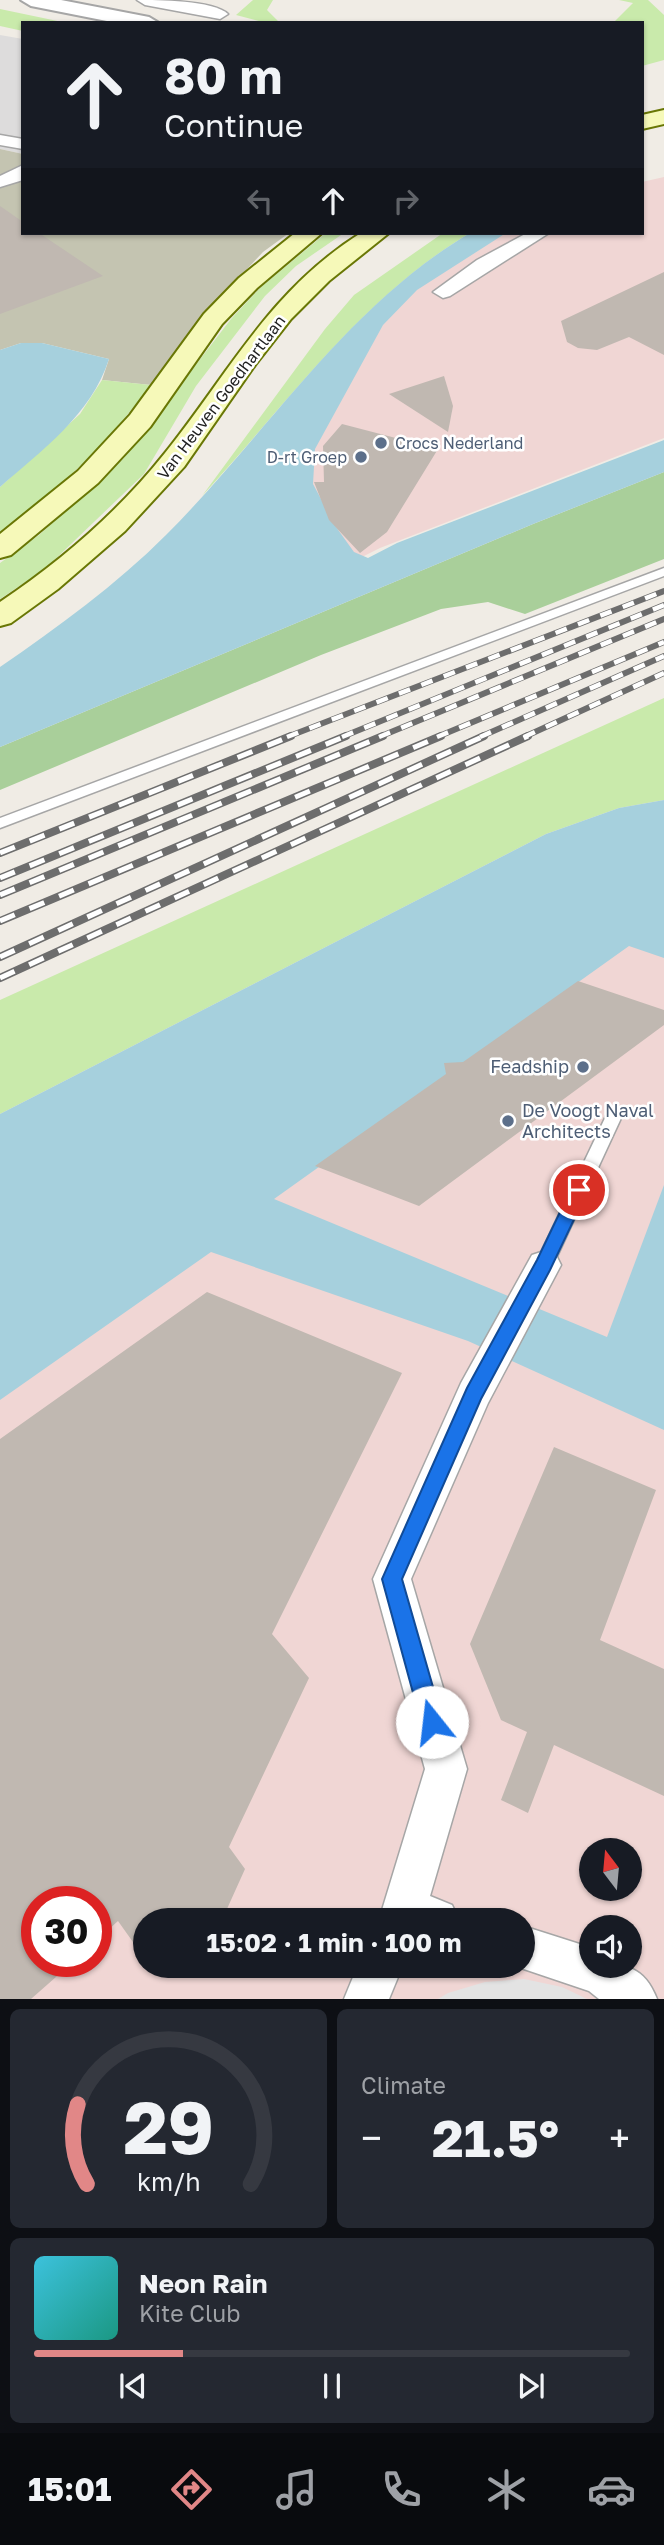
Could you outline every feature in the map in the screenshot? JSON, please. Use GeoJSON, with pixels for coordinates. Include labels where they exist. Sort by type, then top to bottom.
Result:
{"type":"FeatureCollection","features":[{"type":"Feature","properties":{"kind":"main road"},"geometry":{"type":"LineString","coordinates":[[644,122],[664,117]]}},
{"type":"Feature","properties":{"kind":"main road"},"geometry":{"type":"LineString","coordinates":[[0,550],[89,477],[141,421],[213,319],[248,283],[308,235]]}},
{"type":"Feature","properties":{"kind":"main road","name":"Van Heuven Goedhartlaan"},"geometry":{"type":"LineString","coordinates":[[0,616],[91,547],[152,486],[174,461],[270,328],[326,271],[374,235]]}},
{"type":"Feature","properties":{"kind":"street"},"geometry":{"type":"LineString","coordinates":[[31,0],[139,21]]}},
{"type":"Feature","properties":{"kind":"street"},"geometry":{"type":"LineString","coordinates":[[145,0],[219,14]]}},
{"type":"Feature","properties":{"kind":"street"},"geometry":{"type":"LineString","coordinates":[[0,140],[21,144]]}},
{"type":"Feature","properties":{"kind":"street"},"geometry":{"type":"LineString","coordinates":[[443,292],[484,264],[536,235]]}},
{"type":"Feature","properties":{"kind":"street"},"geometry":{"type":"LineString","coordinates":[[416,1908],[446,1769],[392,1579],[474,1394],[544,1265]]}},
{"type":"Feature","properties":{"kind":"street"},"geometry":{"type":"LineString","coordinates":[[535,1952],[601,1973],[635,1999]]}},
{"type":"Feature","properties":{"kind":"street"},"geometry":{"type":"LineString","coordinates":[[366,1999],[375,1978]]}},
{"type":"Feature","properties":{"kind":"lane"},"geometry":{"type":"LineString","coordinates":[[0,823],[664,572]]}},
{"type":"Feature","properties":{"kind":"lane"},"geometry":{"type":"LineString","coordinates":[[544,1265],[614,1116]]}},
{"type":"Feature","properties":{"kind":"shaded area"},"geometry":{"type":"Polygon","coordinates":[[[0,35],[21,39],[21,154],[0,149],[0,35]]]}},
{"type":"Feature","properties":{"kind":"shaded area"},"geometry":{"type":"Polygon","coordinates":[[[0,149],[21,154],[21,235],[286,235],[263,252],[195,324],[151,385],[102,380],[109,359],[42,343],[21,343],[0,350],[0,149]]]}},
{"type":"Feature","properties":{"kind":"shaded area"},"geometry":{"type":"Polygon","coordinates":[[[664,177],[664,438],[380,548],[350,563],[336,557],[299,454],[403,293],[497,235],[644,235],[644,182],[664,177]]]}},
{"type":"Feature","properties":{"kind":"shaded area"},"geometry":{"type":"Polygon","coordinates":[[[664,862],[664,1999],[0,1999],[0,1226],[664,862]]]}},
{"type":"Feature","properties":{"kind":"shaded area"},"geometry":{"type":"Polygon","coordinates":[[[524,1979],[562,1987],[587,1999],[438,1999],[448,1993],[485,1982],[524,1979]]]}},
{"type":"Feature","properties":{"kind":"green space"},"geometry":{"type":"Polygon","coordinates":[[[253,0],[273,0],[267,10],[278,21],[259,21],[236,15],[253,0]]]}},
{"type":"Feature","properties":{"kind":"green space"},"geometry":{"type":"Polygon","coordinates":[[[619,0],[648,0],[664,15],[664,60],[644,65],[644,21],[615,21],[633,3],[619,0]]]}},
{"type":"Feature","properties":{"kind":"green space"},"geometry":{"type":"Polygon","coordinates":[[[0,9],[57,21],[21,21],[21,31],[0,26],[0,9]]]}},
{"type":"Feature","properties":{"kind":"green space"},"geometry":{"type":"Polygon","coordinates":[[[324,235],[341,235],[296,266],[265,296],[196,386],[144,474],[45,569],[0,599],[0,563],[39,535],[124,458],[231,319],[261,287],[324,235]]]}},
{"type":"Feature","properties":{"kind":"green space"},"geometry":{"type":"Polygon","coordinates":[[[440,235],[467,235],[431,259],[360,321],[295,389],[202,496],[325,329],[354,295],[440,235]]]}},
{"type":"Feature","properties":{"kind":"green space"},"geometry":{"type":"Polygon","coordinates":[[[102,380],[151,385],[81,465],[42,501],[0,534],[0,487],[80,414],[102,380]]]}},
{"type":"Feature","properties":{"kind":"green space"},"geometry":{"type":"Polygon","coordinates":[[[664,472],[664,559],[525,614],[488,602],[441,609],[321,655],[0,790],[0,747],[664,472]]]}},
{"type":"Feature","properties":{"kind":"green space"},"geometry":{"type":"Polygon","coordinates":[[[664,698],[664,800],[619,808],[546,834],[0,1114],[0,1000],[664,698]]]}},
{"type":"Feature","properties":{"kind":"water"},"geometry":{"type":"Polygon","coordinates":[[[467,235],[503,235],[417,290],[383,325],[315,449],[313,484],[336,527],[354,552],[368,558],[397,543],[664,440],[664,472],[0,747],[0,667],[86,605],[166,535],[346,334],[384,297],[425,263],[467,235]]]}},
{"type":"Feature","properties":{"kind":"water"},"geometry":{"type":"Polygon","coordinates":[[[21,343],[42,343],[109,359],[101,379],[78,414],[48,445],[0,487],[0,350],[21,343]]]}},
{"type":"Feature","properties":{"kind":"water"},"geometry":{"type":"Polygon","coordinates":[[[664,800],[664,958],[629,946],[274,1199],[607,1337],[664,1185],[664,1430],[468,1341],[211,1252],[0,1400],[0,1114],[546,834],[619,808],[664,800]]]}},
{"type":"Feature","properties":{"kind":"building"},"geometry":{"type":"Polygon","coordinates":[[[0,206],[21,221],[21,235],[42,235],[103,276],[0,314],[0,206]]]}},
{"type":"Feature","properties":{"kind":"building"},"geometry":{"type":"Polygon","coordinates":[[[664,272],[664,355],[629,337],[597,350],[578,348],[567,342],[561,321],[664,272]]]}},
{"type":"Feature","properties":{"kind":"building"},"geometry":{"type":"Polygon","coordinates":[[[444,376],[453,406],[448,432],[389,394],[444,376]]]}},
{"type":"Feature","properties":{"kind":"building"},"geometry":{"type":"Polygon","coordinates":[[[342,424],[438,449],[387,532],[360,553],[329,520],[314,482],[324,482],[323,446],[342,424]]]}},
{"type":"Feature","properties":{"kind":"building"},"geometry":{"type":"Polygon","coordinates":[[[578,981],[664,1010],[664,1025],[419,1206],[315,1166],[446,1074],[444,1063],[463,1062],[578,981]]]}},
{"type":"Feature","properties":{"kind":"building"},"geometry":{"type":"Polygon","coordinates":[[[207,1292],[402,1373],[272,1634],[309,1678],[229,1847],[245,1869],[227,1908],[133,1908],[133,1942],[118,1921],[112,1926],[112,1886],[21,1886],[21,1977],[56,1977],[31,1999],[0,1999],[0,1439],[207,1292]]]}},
{"type":"Feature","properties":{"kind":"building"},"geometry":{"type":"Polygon","coordinates":[[[554,1447],[656,1490],[600,1640],[664,1669],[664,1796],[554,1745],[528,1813],[501,1800],[527,1732],[501,1720],[470,1644],[554,1447]]]}},
{"type":"Feature","properties":{"kind":"railway"},"geometry":{"type":"LineString","coordinates":[[287,737],[664,591]]}},
{"type":"Feature","properties":{"kind":"railway"},"geometry":{"type":"LineString","coordinates":[[342,737],[664,605]]}},
{"type":"Feature","properties":{"kind":"railway"},"geometry":{"type":"LineString","coordinates":[[379,737],[664,619]]}},
{"type":"Feature","properties":{"kind":"railway"},"geometry":{"type":"LineString","coordinates":[[437,737],[664,642]]}},
{"type":"Feature","properties":{"kind":"railway"},"geometry":{"type":"LineString","coordinates":[[480,737],[664,656]]}},
{"type":"Feature","properties":{"kind":"railway"},"geometry":{"type":"LineString","coordinates":[[524,737],[664,673]]}},
{"type":"Feature","properties":{"kind":"railway"},"geometry":{"type":"LineString","coordinates":[[0,853],[291,736]]}},
{"type":"Feature","properties":{"kind":"railway"},"geometry":{"type":"LineString","coordinates":[[0,878],[346,736]]}},
{"type":"Feature","properties":{"kind":"railway"},"geometry":{"type":"LineString","coordinates":[[0,895],[383,736]]}},
{"type":"Feature","properties":{"kind":"railway"},"geometry":{"type":"LineString","coordinates":[[0,921],[441,736]]}},
{"type":"Feature","properties":{"kind":"railway"},"geometry":{"type":"LineString","coordinates":[[0,957],[484,736]]}},
{"type":"Feature","properties":{"kind":"railway"},"geometry":{"type":"LineString","coordinates":[[0,978],[528,736]]}},
{"type":"Feature","properties":{"kind":"place","name":"Crocs Nederland"},"geometry":{"type":"Point","coordinates":[381,443]}},
{"type":"Feature","properties":{"kind":"place","name":"D-rt Groep"},"geometry":{"type":"Point","coordinates":[361,457]}},
{"type":"Feature","properties":{"kind":"place","name":"Feadship"},"geometry":{"type":"Point","coordinates":[583,1067]}},
{"type":"Feature","properties":{"kind":"place","name":"De Voogt Naval Architects"},"geometry":{"type":"Point","coordinates":[508,1121]}},
{"type":"Feature","properties":{"kind":"route"},"geometry":{"type":"LineString","coordinates":[[432,1722],[392,1579],[474,1394],[544,1265],[579,1190]]}}]}
